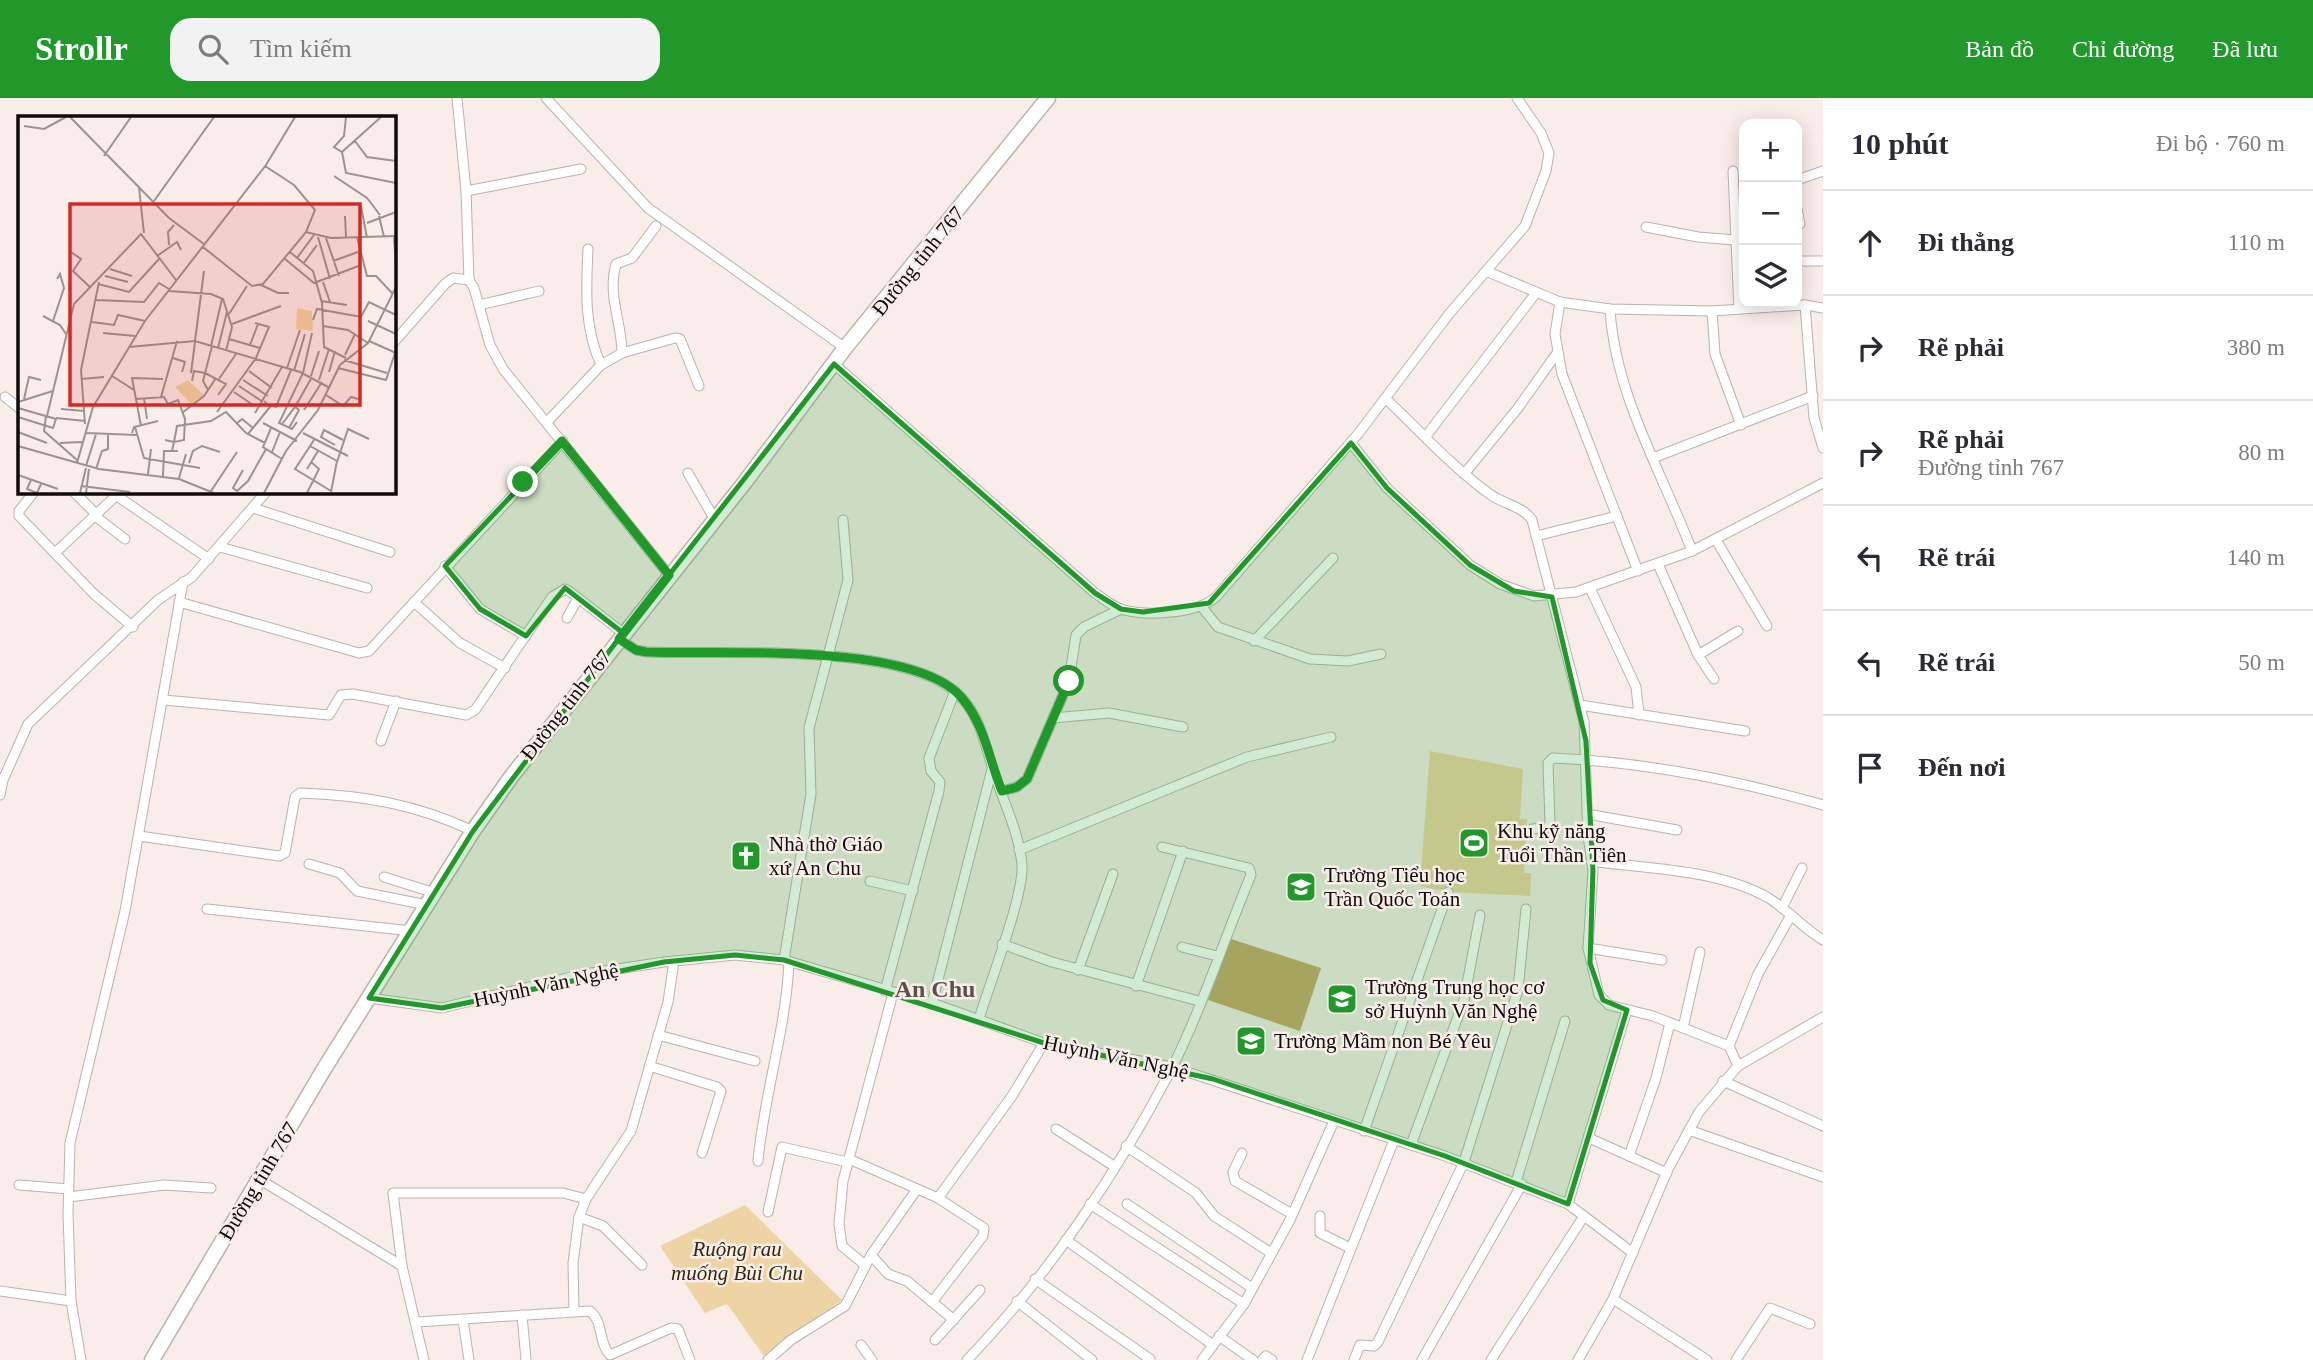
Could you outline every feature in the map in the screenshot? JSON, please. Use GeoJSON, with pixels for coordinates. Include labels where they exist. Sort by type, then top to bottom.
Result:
{"type":"FeatureCollection","features":[{"type":"Feature","properties":{"kind":"main road","name":"Đường tỉnh 767"},"geometry":{"type":"LineString","coordinates":[[152,1360],[369,998],[473,831],[535,743],[715,520],[845,348],[1048,98]]}},
{"type":"Feature","properties":{"kind":"street"},"geometry":{"type":"LineString","coordinates":[[457,98],[466,191],[469,281],[479,305],[489,345],[503,369],[669,575]]}},
{"type":"Feature","properties":{"kind":"street"},"geometry":{"type":"LineString","coordinates":[[546,98],[648,208],[845,348]]}},
{"type":"Feature","properties":{"kind":"street"},"geometry":{"type":"LineString","coordinates":[[834,364],[1086,586],[1121,610],[1143,612],[1201,606],[1216,597],[1350,443],[1486,271],[1525,226],[1546,171],[1549,153],[1541,133],[1517,98]]}},
{"type":"Feature","properties":{"kind":"street"},"geometry":{"type":"LineString","coordinates":[[466,191],[581,169]]}},
{"type":"Feature","properties":{"kind":"street"},"geometry":{"type":"LineString","coordinates":[[1733,171],[1739,197],[1735,240],[1739,309]]}},
{"type":"Feature","properties":{"kind":"street"},"geometry":{"type":"LineString","coordinates":[[1802,178],[1823,172]]}},
{"type":"Feature","properties":{"kind":"street"},"geometry":{"type":"LineString","coordinates":[[622,354],[622,335],[613,299],[614,271],[616,264],[632,258],[656,226]]}},
{"type":"Feature","properties":{"kind":"street"},"geometry":{"type":"LineString","coordinates":[[1646,227],[1698,237],[1735,240]]}},
{"type":"Feature","properties":{"kind":"street"},"geometry":{"type":"LineString","coordinates":[[588,249],[586,312],[591,341],[601,365]]}},
{"type":"Feature","properties":{"kind":"street"},"geometry":{"type":"LineString","coordinates":[[1802,261],[1823,261]]}},
{"type":"Feature","properties":{"kind":"street"},"geometry":{"type":"LineString","coordinates":[[1486,271],[1560,302],[1610,309],[1712,311],[1805,305],[1823,308]]}},
{"type":"Feature","properties":{"kind":"street"},"geometry":{"type":"LineString","coordinates":[[396,340],[445,284],[453,278],[469,281]]}},
{"type":"Feature","properties":{"kind":"street"},"geometry":{"type":"LineString","coordinates":[[479,305],[539,291]]}},
{"type":"Feature","properties":{"kind":"street"},"geometry":{"type":"LineString","coordinates":[[1426,436],[1536,293]]}},
{"type":"Feature","properties":{"kind":"street"},"geometry":{"type":"LineString","coordinates":[[1560,302],[1556,320],[1557,353],[1637,571]]}},
{"type":"Feature","properties":{"kind":"street"},"geometry":{"type":"LineString","coordinates":[[1805,305],[1813,396],[1823,448]]}},
{"type":"Feature","properties":{"kind":"street"},"geometry":{"type":"LineString","coordinates":[[1610,309],[1614,347],[1622,377],[1692,551]]}},
{"type":"Feature","properties":{"kind":"street"},"geometry":{"type":"LineString","coordinates":[[1712,311],[1715,354],[1741,425]]}},
{"type":"Feature","properties":{"kind":"street"},"geometry":{"type":"LineString","coordinates":[[547,422],[601,365],[622,354],[678,338],[699,386]]}},
{"type":"Feature","properties":{"kind":"street"},"geometry":{"type":"LineString","coordinates":[[1465,473],[1518,408],[1557,353]]}},
{"type":"Feature","properties":{"kind":"street"},"geometry":{"type":"LineString","coordinates":[[1653,458],[1813,396]]}},
{"type":"Feature","properties":{"kind":"street"},"geometry":{"type":"LineString","coordinates":[[5,397],[18,407]]}},
{"type":"Feature","properties":{"kind":"street"},"geometry":{"type":"LineString","coordinates":[[1385,398],[1465,473],[1504,504],[1529,515],[1580,705],[1593,885],[1588,948],[1599,995],[1609,1005],[1670,1023],[1729,1046],[1738,1066]]}},
{"type":"Feature","properties":{"kind":"street"},"geometry":{"type":"LineString","coordinates":[[179,601],[359,653],[369,651],[562,441]]}},
{"type":"Feature","properties":{"kind":"street"},"geometry":{"type":"LineString","coordinates":[[1350,443],[1387,488],[1470,565],[1514,591],[1552,597],[1590,588],[1692,551],[1823,483]]}},
{"type":"Feature","properties":{"kind":"street"},"geometry":{"type":"LineString","coordinates":[[688,473],[715,520]]}},
{"type":"Feature","properties":{"kind":"street"},"geometry":{"type":"LineString","coordinates":[[32,494],[19,511],[19,516],[94,594],[133,627]]}},
{"type":"Feature","properties":{"kind":"street"},"geometry":{"type":"LineString","coordinates":[[76,494],[125,539]]}},
{"type":"Feature","properties":{"kind":"street"},"geometry":{"type":"LineString","coordinates":[[55,553],[118,494],[209,559]]}},
{"type":"Feature","properties":{"kind":"street"},"geometry":{"type":"LineString","coordinates":[[0,795],[3,780],[28,724],[133,627],[158,600],[209,559],[264,494]]}},
{"type":"Feature","properties":{"kind":"street"},"geometry":{"type":"LineString","coordinates":[[253,508],[390,552]]}},
{"type":"Feature","properties":{"kind":"street"},"geometry":{"type":"LineString","coordinates":[[1536,536],[1617,516]]}},
{"type":"Feature","properties":{"kind":"street"},"geometry":{"type":"LineString","coordinates":[[758,1161],[784,1024],[786,961],[811,794],[809,728],[848,580],[843,520]]}},
{"type":"Feature","properties":{"kind":"street"},"geometry":{"type":"LineString","coordinates":[[1716,540],[1767,626]]}},
{"type":"Feature","properties":{"kind":"street"},"geometry":{"type":"LineString","coordinates":[[220,547],[367,588]]}},
{"type":"Feature","properties":{"kind":"street"},"geometry":{"type":"LineString","coordinates":[[1254,641],[1333,558]]}},
{"type":"Feature","properties":{"kind":"street"},"geometry":{"type":"LineString","coordinates":[[1658,564],[1698,655],[1714,680]]}},
{"type":"Feature","properties":{"kind":"street"},"geometry":{"type":"LineString","coordinates":[[445,566],[480,608],[526,636]]}},
{"type":"Feature","properties":{"kind":"street"},"geometry":{"type":"LineString","coordinates":[[81,1360],[72,1301],[70,1143],[113,966],[164,700],[183,582]]}},
{"type":"Feature","properties":{"kind":"street"},"geometry":{"type":"LineString","coordinates":[[1590,588],[1636,687],[1639,715]]}},
{"type":"Feature","properties":{"kind":"street"},"geometry":{"type":"LineString","coordinates":[[164,700],[329,715],[341,695],[346,694],[470,714],[526,636],[565,589],[636,650],[827,657],[890,662],[915,669],[955,691],[971,710],[981,730],[992,769],[1002,791],[1019,850],[1021,876],[979,1019]]}},
{"type":"Feature","properties":{"kind":"street"},"geometry":{"type":"LineString","coordinates":[[567,618],[578,598]]}},
{"type":"Feature","properties":{"kind":"street"},"geometry":{"type":"LineString","coordinates":[[414,602],[460,643],[505,668]]}},
{"type":"Feature","properties":{"kind":"street"},"geometry":{"type":"LineString","coordinates":[[1201,606],[1218,626],[1254,641],[1314,660],[1348,662],[1381,654]]}},
{"type":"Feature","properties":{"kind":"street"},"geometry":{"type":"LineString","coordinates":[[1002,791],[1017,787],[1027,779],[1069,681],[1076,635],[1084,627],[1121,610]]}},
{"type":"Feature","properties":{"kind":"street"},"geometry":{"type":"LineString","coordinates":[[1698,655],[1738,631]]}},
{"type":"Feature","properties":{"kind":"street"},"geometry":{"type":"LineString","coordinates":[[865,1265],[847,1252],[839,1236],[839,1210],[848,1161],[940,782],[931,771],[929,758],[955,691]]}},
{"type":"Feature","properties":{"kind":"street"},"geometry":{"type":"LineString","coordinates":[[381,741],[396,701]]}},
{"type":"Feature","properties":{"kind":"street"},"geometry":{"type":"LineString","coordinates":[[1580,705],[1745,731]]}},
{"type":"Feature","properties":{"kind":"street"},"geometry":{"type":"LineString","coordinates":[[1053,718],[1110,713],[1183,727]]}},
{"type":"Feature","properties":{"kind":"street"},"geometry":{"type":"LineString","coordinates":[[1019,850],[1247,757],[1331,737]]}},
{"type":"Feature","properties":{"kind":"street"},"geometry":{"type":"LineString","coordinates":[[1532,829],[1548,828],[1550,823],[1549,759],[1586,759],[1761,787],[1823,805]]}},
{"type":"Feature","properties":{"kind":"street"},"geometry":{"type":"LineString","coordinates":[[932,1003],[992,769]]}},
{"type":"Feature","properties":{"kind":"street"},"geometry":{"type":"LineString","coordinates":[[139,836],[279,856],[285,853],[295,797],[300,793],[371,797],[402,803],[435,813],[473,831]]}},
{"type":"Feature","properties":{"kind":"street"},"geometry":{"type":"LineString","coordinates":[[1587,814],[1676,830]]}},
{"type":"Feature","properties":{"kind":"street"},"geometry":{"type":"LineString","coordinates":[[967,1360],[1066,1240],[1114,1166],[1172,1067],[1251,871],[1162,847]]}},
{"type":"Feature","properties":{"kind":"street"},"geometry":{"type":"LineString","coordinates":[[1136,986],[1183,851]]}},
{"type":"Feature","properties":{"kind":"street"},"geometry":{"type":"LineString","coordinates":[[1591,862],[1721,881],[1752,891],[1782,908],[1823,940]]}},
{"type":"Feature","properties":{"kind":"street"},"geometry":{"type":"LineString","coordinates":[[309,864],[340,873],[356,891],[431,899]]}},
{"type":"Feature","properties":{"kind":"street"},"geometry":{"type":"LineString","coordinates":[[1782,908],[1802,868]]}},
{"type":"Feature","properties":{"kind":"street"},"geometry":{"type":"LineString","coordinates":[[1078,970],[1113,874]]}},
{"type":"Feature","properties":{"kind":"street"},"geometry":{"type":"LineString","coordinates":[[384,877],[431,899]]}},
{"type":"Feature","properties":{"kind":"street"},"geometry":{"type":"LineString","coordinates":[[870,881],[913,891]]}},
{"type":"Feature","properties":{"kind":"street"},"geometry":{"type":"LineString","coordinates":[[1364,1130],[1448,892]]}},
{"type":"Feature","properties":{"kind":"street"},"geometry":{"type":"LineString","coordinates":[[207,909],[412,930]]}},
{"type":"Feature","properties":{"kind":"street"},"geometry":{"type":"LineString","coordinates":[[1354,1360],[1360,1345],[1374,1346],[1378,1342],[1464,1162],[1518,990],[1526,909]]}},
{"type":"Feature","properties":{"kind":"street"},"geometry":{"type":"LineString","coordinates":[[1411,1145],[1464,1000],[1480,915]]}},
{"type":"Feature","properties":{"kind":"street"},"geometry":{"type":"LineString","coordinates":[[1729,1046],[1758,974],[1791,915]]}},
{"type":"Feature","properties":{"kind":"street"},"geometry":{"type":"LineString","coordinates":[[1002,944],[1078,970],[1199,1001]]}},
{"type":"Feature","properties":{"kind":"street"},"geometry":{"type":"LineString","coordinates":[[1182,947],[1217,956]]}},
{"type":"Feature","properties":{"kind":"street"},"geometry":{"type":"LineString","coordinates":[[1588,948],[1662,960]]}},
{"type":"Feature","properties":{"kind":"street"},"geometry":{"type":"LineString","coordinates":[[1683,1028],[1700,952]]}},
{"type":"Feature","properties":{"kind":"street","name":"Huỳnh Văn Nghệ"},"geometry":{"type":"LineString","coordinates":[[369,998],[442,1008],[584,974],[674,961],[735,956],[786,961],[932,1003],[1044,1044],[1172,1067],[1464,1162],[1568,1204],[1633,1253]]}},
{"type":"Feature","properties":{"kind":"street"},"geometry":{"type":"LineString","coordinates":[[573,1311],[573,1263],[579,1217],[586,1199],[631,1131],[668,1002],[674,961]]}},
{"type":"Feature","properties":{"kind":"street"},"geometry":{"type":"LineString","coordinates":[[1568,1204],[1627,1010]]}},
{"type":"Feature","properties":{"kind":"street"},"geometry":{"type":"LineString","coordinates":[[1578,1360],[1613,1299],[1667,1173],[1689,1130],[1723,1081],[1738,1066],[1823,1017]]}},
{"type":"Feature","properties":{"kind":"street"},"geometry":{"type":"LineString","coordinates":[[1422,1360],[1519,1183],[1565,1021]]}},
{"type":"Feature","properties":{"kind":"street"},"geometry":{"type":"LineString","coordinates":[[1629,1156],[1656,1078],[1670,1023]]}},
{"type":"Feature","properties":{"kind":"street"},"geometry":{"type":"LineString","coordinates":[[658,1035],[755,1061]]}},
{"type":"Feature","properties":{"kind":"street"},"geometry":{"type":"LineString","coordinates":[[937,1198],[1012,1096],[1044,1044]]}},
{"type":"Feature","properties":{"kind":"street"},"geometry":{"type":"LineString","coordinates":[[649,1066],[717,1087],[721,1091],[702,1153]]}},
{"type":"Feature","properties":{"kind":"street"},"geometry":{"type":"LineString","coordinates":[[1723,1081],[1823,1126]]}},
{"type":"Feature","properties":{"kind":"street"},"geometry":{"type":"LineString","coordinates":[[1202,1360],[1244,1304],[1292,1214],[1334,1121]]}},
{"type":"Feature","properties":{"kind":"street"},"geometry":{"type":"LineString","coordinates":[[1056,1129],[1114,1166]]}},
{"type":"Feature","properties":{"kind":"street"},"geometry":{"type":"LineString","coordinates":[[1689,1130],[1823,1177]]}},
{"type":"Feature","properties":{"kind":"street"},"geometry":{"type":"LineString","coordinates":[[1589,1138],[1667,1173]]}},
{"type":"Feature","properties":{"kind":"street"},"geometry":{"type":"LineString","coordinates":[[1307,1360],[1394,1140]]}},
{"type":"Feature","properties":{"kind":"street"},"geometry":{"type":"LineString","coordinates":[[1126,1146],[1196,1193],[1214,1216],[1271,1253]]}},
{"type":"Feature","properties":{"kind":"street"},"geometry":{"type":"LineString","coordinates":[[768,1212],[782,1147],[848,1161],[937,1198],[984,1228],[985,1232],[932,1302]]}},
{"type":"Feature","properties":{"kind":"street"},"geometry":{"type":"LineString","coordinates":[[1242,1153],[1233,1172],[1235,1181],[1292,1214]]}},
{"type":"Feature","properties":{"kind":"street"},"geometry":{"type":"LineString","coordinates":[[259,1179],[402,1266]]}},
{"type":"Feature","properties":{"kind":"street"},"geometry":{"type":"LineString","coordinates":[[19,1185],[69,1193],[164,1185],[211,1188]]}},
{"type":"Feature","properties":{"kind":"street"},"geometry":{"type":"LineString","coordinates":[[768,1360],[791,1340],[845,1306],[871,1255],[917,1189]]}},
{"type":"Feature","properties":{"kind":"street"},"geometry":{"type":"LineString","coordinates":[[424,1360],[402,1266],[394,1192],[563,1193],[586,1199]]}},
{"type":"Feature","properties":{"kind":"street"},"geometry":{"type":"LineString","coordinates":[[1090,1204],[1244,1304]]}},
{"type":"Feature","properties":{"kind":"street"},"geometry":{"type":"LineString","coordinates":[[1127,1204],[1252,1288]]}},
{"type":"Feature","properties":{"kind":"street"},"geometry":{"type":"LineString","coordinates":[[1320,1216],[1320,1233],[1350,1248]]}},
{"type":"Feature","properties":{"kind":"street"},"geometry":{"type":"LineString","coordinates":[[1492,1360],[1584,1216]]}},
{"type":"Feature","properties":{"kind":"street"},"geometry":{"type":"LineString","coordinates":[[579,1217],[603,1226],[642,1265]]}},
{"type":"Feature","properties":{"kind":"street"},"geometry":{"type":"LineString","coordinates":[[1066,1240],[1213,1345]]}},
{"type":"Feature","properties":{"kind":"street"},"geometry":{"type":"LineString","coordinates":[[871,1255],[888,1274],[907,1281],[954,1320]]}},
{"type":"Feature","properties":{"kind":"street"},"geometry":{"type":"LineString","coordinates":[[1035,1279],[1150,1359]]}},
{"type":"Feature","properties":{"kind":"street"},"geometry":{"type":"LineString","coordinates":[[934,1340],[980,1290]]}},
{"type":"Feature","properties":{"kind":"street"},"geometry":{"type":"LineString","coordinates":[[0,1291],[72,1301]]}},
{"type":"Feature","properties":{"kind":"street"},"geometry":{"type":"LineString","coordinates":[[1613,1299],[1707,1360]]}},
{"type":"Feature","properties":{"kind":"street"},"geometry":{"type":"LineString","coordinates":[[1017,1301],[1092,1360]]}},
{"type":"Feature","properties":{"kind":"street"},"geometry":{"type":"LineString","coordinates":[[1736,1360],[1770,1308],[1810,1324]]}},
{"type":"Feature","properties":{"kind":"street"},"geometry":{"type":"LineString","coordinates":[[417,1322],[573,1311],[594,1314],[606,1352],[611,1354],[671,1328],[678,1329],[682,1335],[690,1360]]}},
{"type":"Feature","properties":{"kind":"street"},"geometry":{"type":"LineString","coordinates":[[522,1315],[526,1360]]}},
{"type":"Feature","properties":{"kind":"street"},"geometry":{"type":"LineString","coordinates":[[463,1320],[469,1360]]}},
{"type":"Feature","properties":{"kind":"street"},"geometry":{"type":"LineString","coordinates":[[1219,1336],[1253,1360]]}},
{"type":"Feature","properties":{"kind":"street"},"geometry":{"type":"LineString","coordinates":[[862,1345],[872,1360]]}},
{"type":"Feature","properties":{"kind":"street"},"geometry":{"type":"LineString","coordinates":[[1262,1360],[1266,1356],[1272,1360]]}},
{"type":"Feature","properties":{"kind":"highlighted area"},"geometry":{"type":"Polygon","coordinates":[[[834,364],[1095,593],[1121,609],[1143,612],[1209,603],[1351,443],[1387,488],[1470,565],[1514,591],[1552,597],[1586,741],[1593,870],[1590,963],[1603,1000],[1627,1010],[1568,1204],[1445,1156],[1213,1079],[1044,1043],[784,960],[735,955],[664,962],[442,1008],[369,998],[473,831],[623,633],[565,588],[526,636],[480,609],[445,566],[563,441],[669,575],[834,364]]]}},
{"type":"Feature","properties":{"kind":"green space","name":"Khu kỹ năng Tuổi Thần Tiên"},"geometry":{"type":"Polygon","coordinates":[[[1430,751],[1523,769],[1520,819],[1527,819],[1524,873],[1531,873],[1530,896],[1448,892],[1420,886],[1430,751]]]}},
{"type":"Feature","properties":{"kind":"green space","name":"Ruộng rau muống Bùi Chu"},"geometry":{"type":"Polygon","coordinates":[[[745,1205],[842,1300],[764,1356],[727,1304],[705,1313],[660,1246],[745,1205]]]}},
{"type":"Feature","properties":{"kind":"shaded area"},"geometry":{"type":"Polygon","coordinates":[[[1231,939],[1321,968],[1300,1031],[1208,1000],[1231,939]]]}},
{"type":"Feature","properties":{"kind":"place","name":"Khu kỹ năng Tuổi Thần Tiên"},"geometry":{"type":"Point","coordinates":[1474,843]}},
{"type":"Feature","properties":{"kind":"place","name":"Nhà thờ Giáo xứ An Chu"},"geometry":{"type":"Point","coordinates":[746,856]}},
{"type":"Feature","properties":{"kind":"place","name":"Trường Tiểu học Trần Quốc Toản"},"geometry":{"type":"Point","coordinates":[1301,887]}},
{"type":"Feature","properties":{"kind":"place","name":"Trường Trung học cơ sở Huỳnh Văn Nghệ"},"geometry":{"type":"Point","coordinates":[1342,999]}},
{"type":"Feature","properties":{"kind":"place","name":"Trường Mầm non Bé Yêu"},"geometry":{"type":"Point","coordinates":[1251,1041]}},
{"type":"Feature","properties":{"kind":"district","name":"An Chu"},"geometry":{"type":"Point","coordinates":[935,989]}},
{"type":"Feature","properties":{"kind":"route"},"geometry":{"type":"LineString","coordinates":[[523,482],[562,441],[669,575],[619,639],[629,647],[646,652],[827,657],[890,662],[915,669],[942,682],[962,697],[986,743],[992,769],[1002,791],[1017,787],[1027,779],[1069,681]]}}]}
